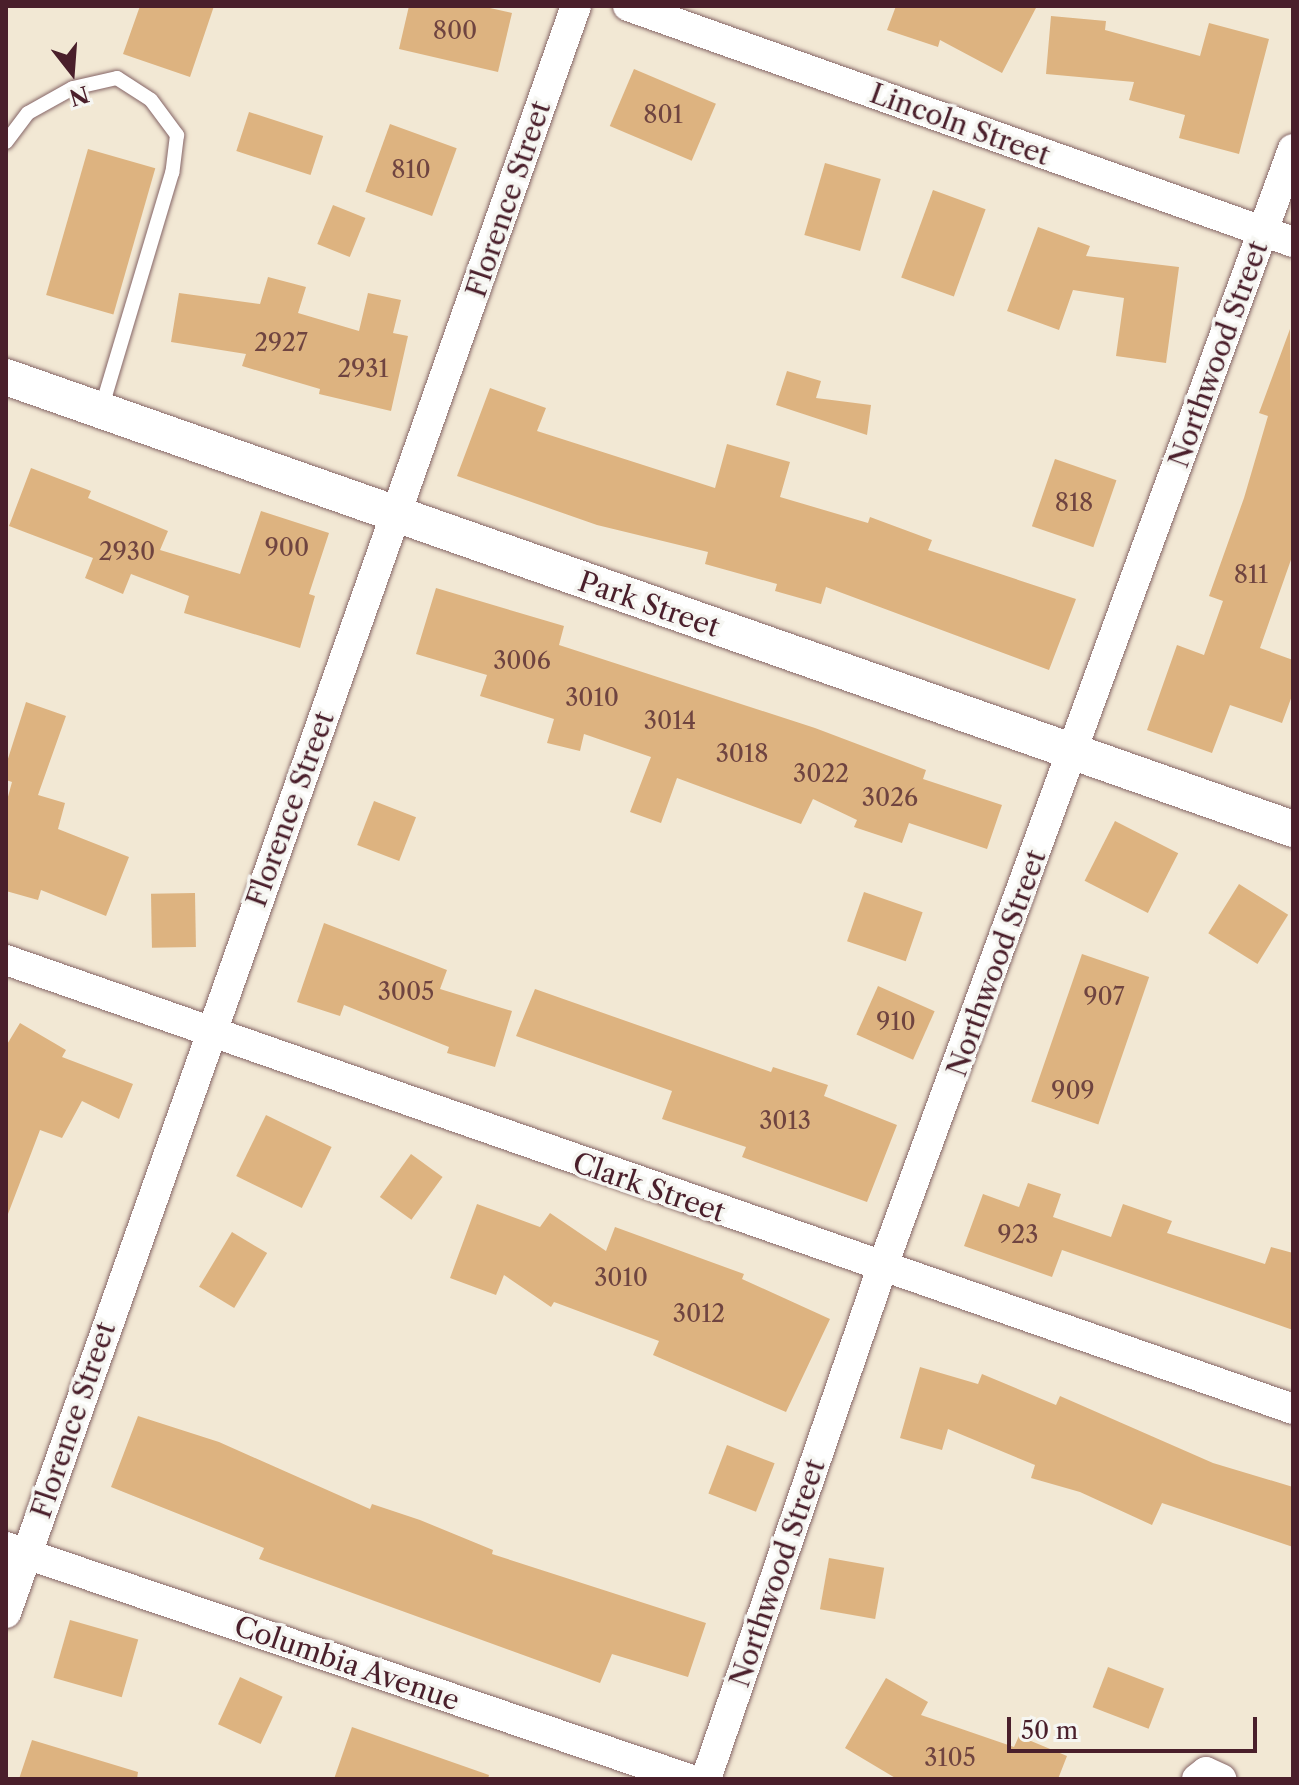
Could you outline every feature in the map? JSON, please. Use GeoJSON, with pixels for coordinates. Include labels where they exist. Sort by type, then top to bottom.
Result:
{"type":"FeatureCollection","features":[{"type":"Feature","properties":{"kind":"street","name":"Florence Street"},"geometry":{"type":"LineString","coordinates":[[6,1613],[16,1551],[209,1033],[396,517],[576,6]]}},
{"type":"Feature","properties":{"kind":"street","name":"Lincoln Street"},"geometry":{"type":"LineString","coordinates":[[628,6],[1293,242]]}},
{"type":"Feature","properties":{"kind":"street","name":"Northwood Street"},"geometry":{"type":"LineString","coordinates":[[706,1779],[882,1268],[1293,149]]}},
{"type":"Feature","properties":{"kind":"street","name":"Park Street"},"geometry":{"type":"LineString","coordinates":[[6,377],[396,517],[1293,829]]}},
{"type":"Feature","properties":{"kind":"street","name":"Clark Street"},"geometry":{"type":"LineString","coordinates":[[6,960],[1293,1409]]}},
{"type":"Feature","properties":{"kind":"street","name":"Columbia Avenue"},"geometry":{"type":"LineString","coordinates":[[16,1551],[689,1779]]}},
{"type":"Feature","properties":{"kind":"street"},"geometry":{"type":"LineString","coordinates":[[1197,1779],[1206,1772],[1221,1779]]}},
{"type":"Feature","properties":{"kind":"lane"},"geometry":{"type":"LineString","coordinates":[[6,142],[28,113],[73,88],[117,78],[151,100],[177,135],[172,173],[101,411]]}},
{"type":"Feature","properties":{"kind":"building"},"geometry":{"type":"Polygon","coordinates":[[[140,6],[214,6],[190,77],[123,54],[140,6]]]}},
{"type":"Feature","properties":{"kind":"building"},"geometry":{"type":"Polygon","coordinates":[[[409,6],[481,6],[512,13],[498,72],[399,49],[409,6]]]}},
{"type":"Feature","properties":{"kind":"building"},"geometry":{"type":"Polygon","coordinates":[[[896,6],[1037,6],[1002,73],[940,40],[938,47],[887,30],[896,6]]]}},
{"type":"Feature","properties":{"kind":"building"},"geometry":{"type":"Polygon","coordinates":[[[1051,16],[1106,21],[1105,30],[1200,56],[1209,23],[1269,39],[1239,154],[1179,138],[1185,115],[1129,100],[1134,82],[1046,74],[1051,16]]]}},
{"type":"Feature","properties":{"kind":"building"},"geometry":{"type":"Polygon","coordinates":[[[634,69],[716,104],[692,161],[610,126],[634,69]]]}},
{"type":"Feature","properties":{"kind":"building"},"geometry":{"type":"Polygon","coordinates":[[[249,112],[323,136],[311,175],[236,151],[249,112]]]}},
{"type":"Feature","properties":{"kind":"building"},"geometry":{"type":"Polygon","coordinates":[[[390,124],[457,148],[432,216],[365,192],[390,124]]]}},
{"type":"Feature","properties":{"kind":"building"},"geometry":{"type":"Polygon","coordinates":[[[88,149],[155,168],[113,314],[46,295],[88,149]]]}},
{"type":"Feature","properties":{"kind":"building"},"geometry":{"type":"Polygon","coordinates":[[[825,163],[881,179],[860,251],[804,235],[825,163]]]}},
{"type":"Feature","properties":{"kind":"building"},"geometry":{"type":"Polygon","coordinates":[[[933,190],[986,209],[954,297],[901,277],[933,190]]]}},
{"type":"Feature","properties":{"kind":"building"},"geometry":{"type":"Polygon","coordinates":[[[333,205],[365,218],[350,257],[317,244],[333,205]]]}},
{"type":"Feature","properties":{"kind":"building"},"geometry":{"type":"Polygon","coordinates":[[[1038,227],[1090,246],[1086,256],[1179,267],[1166,363],[1116,356],[1124,298],[1073,290],[1059,330],[1007,311],[1038,227]]]}},
{"type":"Feature","properties":{"kind":"building"},"geometry":{"type":"Polygon","coordinates":[[[268,277],[306,287],[298,313],[359,331],[368,293],[401,300],[393,333],[408,336],[391,411],[319,394],[320,389],[242,366],[246,354],[171,342],[179,293],[260,304],[268,277]]]}},
{"type":"Feature","properties":{"kind":"building"},"geometry":{"type":"Polygon","coordinates":[[[1290,329],[1293,554],[1260,648],[1293,660],[1293,693],[1282,723],[1230,705],[1212,753],[1147,730],[1177,645],[1204,655],[1223,601],[1209,596],[1244,498],[1268,416],[1259,413],[1290,329]]]}},
{"type":"Feature","properties":{"kind":"building"},"geometry":{"type":"Polygon","coordinates":[[[787,371],[821,381],[816,398],[871,405],[867,435],[776,405],[787,371]]]}},
{"type":"Feature","properties":{"kind":"building"},"geometry":{"type":"Polygon","coordinates":[[[490,388],[546,408],[537,431],[715,488],[727,444],[790,462],[780,497],[868,523],[870,517],[932,540],[928,550],[1076,599],[1049,670],[826,587],[821,604],[775,591],[777,584],[705,564],[708,552],[597,525],[457,476],[490,388]]]}},
{"type":"Feature","properties":{"kind":"building"},"geometry":{"type":"Polygon","coordinates":[[[1055,459],[1116,480],[1093,547],[1032,526],[1055,459]]]}},
{"type":"Feature","properties":{"kind":"building"},"geometry":{"type":"Polygon","coordinates":[[[31,468],[91,491],[88,498],[168,531],[160,550],[240,574],[261,511],[329,533],[309,594],[315,596],[300,648],[184,613],[189,596],[131,574],[123,594],[85,578],[93,558],[9,526],[31,468]]]}},
{"type":"Feature","properties":{"kind":"building"},"geometry":{"type":"Polygon","coordinates":[[[436,588],[564,626],[559,645],[815,728],[926,770],[923,779],[1002,805],[987,849],[909,823],[902,843],[854,827],[857,820],[813,799],[801,824],[677,778],[661,823],[630,812],[651,757],[584,734],[580,751],[547,743],[554,719],[480,696],[487,675],[416,654],[436,588]]]}},
{"type":"Feature","properties":{"kind":"building"},"geometry":{"type":"Polygon","coordinates":[[[26,702],[66,716],[38,795],[65,803],[58,829],[129,857],[106,916],[41,890],[38,900],[6,891],[6,804],[12,782],[6,780],[6,765],[26,702]]]}},
{"type":"Feature","properties":{"kind":"building"},"geometry":{"type":"Polygon","coordinates":[[[374,801],[416,817],[399,861],[357,845],[374,801]]]}},
{"type":"Feature","properties":{"kind":"building"},"geometry":{"type":"Polygon","coordinates":[[[1115,821],[1178,853],[1148,913],[1085,881],[1115,821]]]}},
{"type":"Feature","properties":{"kind":"building"},"geometry":{"type":"Polygon","coordinates":[[[1239,884],[1288,915],[1257,964],[1208,933],[1239,884]]]}},
{"type":"Feature","properties":{"kind":"building"},"geometry":{"type":"Polygon","coordinates":[[[864,892],[923,912],[906,961],[847,941],[864,892]]]}},
{"type":"Feature","properties":{"kind":"building"},"geometry":{"type":"Polygon","coordinates":[[[195,893],[196,947],[152,948],[151,894],[195,893]]]}},
{"type":"Feature","properties":{"kind":"building"},"geometry":{"type":"Polygon","coordinates":[[[324,923],[447,970],[440,989],[512,1011],[495,1067],[447,1053],[449,1047],[344,1005],[340,1016],[297,1002],[324,923]]]}},
{"type":"Feature","properties":{"kind":"building"},"geometry":{"type":"Polygon","coordinates":[[[1082,954],[1149,977],[1098,1125],[1031,1102],[1082,954]]]}},
{"type":"Feature","properties":{"kind":"building"},"geometry":{"type":"Polygon","coordinates":[[[878,986],[935,1011],[913,1060],[856,1034],[878,986]]]}},
{"type":"Feature","properties":{"kind":"building"},"geometry":{"type":"Polygon","coordinates":[[[535,989],[771,1072],[773,1067],[828,1085],[824,1096],[897,1125],[867,1202],[742,1157],[746,1147],[662,1119],[672,1091],[516,1036],[535,989]]]}},
{"type":"Feature","properties":{"kind":"building"},"geometry":{"type":"Polygon","coordinates":[[[20,1023],[66,1050],[62,1057],[133,1084],[119,1119],[82,1101],[62,1138],[40,1130],[8,1214],[6,1046],[20,1023]]]}},
{"type":"Feature","properties":{"kind":"building"},"geometry":{"type":"Polygon","coordinates":[[[266,1115],[332,1147],[302,1208],[236,1176],[266,1115]]]}},
{"type":"Feature","properties":{"kind":"building"},"geometry":{"type":"Polygon","coordinates":[[[411,1154],[443,1177],[411,1220],[380,1197],[411,1154]]]}},
{"type":"Feature","properties":{"kind":"building"},"geometry":{"type":"Polygon","coordinates":[[[1028,1183],[1061,1194],[1053,1217],[1111,1237],[1123,1204],[1172,1221],[1167,1233],[1265,1264],[1271,1247],[1293,1253],[1293,1330],[1062,1250],[1052,1277],[964,1246],[983,1194],[1019,1207],[1028,1183]]]}},
{"type":"Feature","properties":{"kind":"building"},"geometry":{"type":"Polygon","coordinates":[[[477,1204],[540,1227],[550,1213],[606,1251],[615,1227],[744,1274],[742,1279],[830,1319],[786,1412],[653,1355],[659,1341],[554,1302],[551,1307],[504,1275],[496,1295],[450,1278],[477,1204]]]}},
{"type":"Feature","properties":{"kind":"building"},"geometry":{"type":"Polygon","coordinates":[[[232,1232],[267,1253],[234,1308],[199,1287],[232,1232]]]}},
{"type":"Feature","properties":{"kind":"building"},"geometry":{"type":"Polygon","coordinates":[[[920,1367],[978,1384],[982,1374],[1056,1405],[1060,1396],[1213,1463],[1293,1487],[1293,1547],[1162,1503],[1152,1525],[1080,1492],[1031,1478],[1035,1465],[948,1429],[942,1450],[900,1438],[920,1367]]]}},
{"type":"Feature","properties":{"kind":"building"},"geometry":{"type":"Polygon","coordinates":[[[138,1416],[219,1442],[370,1509],[372,1504],[420,1520],[493,1550],[492,1554],[706,1623],[688,1677],[612,1654],[600,1683],[259,1559],[264,1548],[111,1487],[138,1416]]]}},
{"type":"Feature","properties":{"kind":"building"},"geometry":{"type":"Polygon","coordinates":[[[727,1445],[775,1463],[756,1512],[708,1494],[727,1445]]]}},
{"type":"Feature","properties":{"kind":"building"},"geometry":{"type":"Polygon","coordinates":[[[829,1558],[884,1568],[875,1619],[820,1609],[829,1558]]]}},
{"type":"Feature","properties":{"kind":"building"},"geometry":{"type":"Polygon","coordinates":[[[70,1620],[138,1640],[122,1697],[53,1678],[70,1620]]]}},
{"type":"Feature","properties":{"kind":"building"},"geometry":{"type":"Polygon","coordinates":[[[1108,1667],[1164,1689],[1149,1729],[1093,1707],[1108,1667]]]}},
{"type":"Feature","properties":{"kind":"building"},"geometry":{"type":"Polygon","coordinates":[[[240,1677],[283,1697],[261,1744],[218,1724],[240,1677]]]}},
{"type":"Feature","properties":{"kind":"building"},"geometry":{"type":"Polygon","coordinates":[[[886,1678],[928,1702],[921,1715],[1014,1747],[1019,1736],[1067,1756],[1058,1779],[897,1779],[845,1748],[886,1678]]]}},
{"type":"Feature","properties":{"kind":"building"},"geometry":{"type":"Polygon","coordinates":[[[352,1727],[489,1775],[488,1779],[334,1779],[352,1727]]]}},
{"type":"Feature","properties":{"kind":"building"},"geometry":{"type":"Polygon","coordinates":[[[32,1740],[138,1772],[137,1779],[19,1779],[32,1740]]]}}]}
